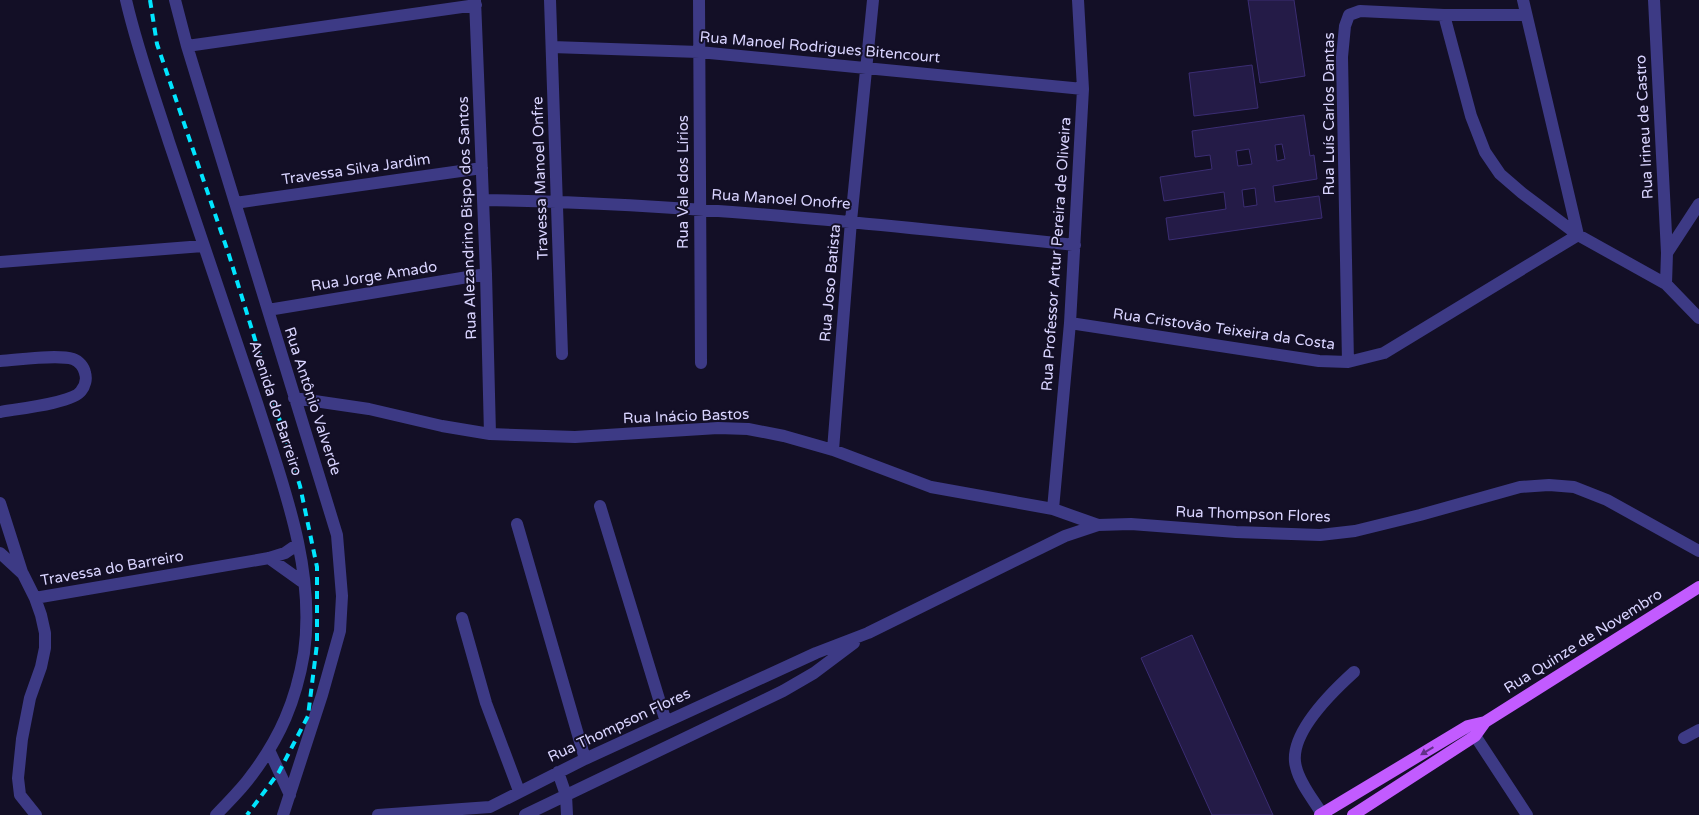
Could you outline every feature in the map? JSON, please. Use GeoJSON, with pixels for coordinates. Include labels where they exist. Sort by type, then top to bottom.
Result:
{"type":"FeatureCollection","features":[{"type":"Feature","properties":{"kind":"main road","name":"Rua Quinze de Novembro"},"geometry":{"type":"LineString","coordinates":[[1353,815],[1485,722],[1699,587]]}},
{"type":"Feature","properties":{"kind":"main road","name":"Rua Quinze de Novembro"},"geometry":{"type":"LineString","coordinates":[[1321,814],[1472,731]]}},
{"type":"Feature","properties":{"kind":"street","name":"Avenida do Barreiro"},"geometry":{"type":"LineString","coordinates":[[126,0],[132,26],[203,246],[280,472],[298,544],[304,583],[306,623],[304,654],[290,710],[269,750],[250,778],[216,815]]}},
{"type":"Feature","properties":{"kind":"street","name":"Rua Antônio Valverde"},"geometry":{"type":"LineString","coordinates":[[175,0],[187,46],[337,535],[342,596],[340,631],[290,795],[282,815]]}},
{"type":"Feature","properties":{"kind":"street","name":"Travessa Manoel Onfre"},"geometry":{"type":"LineString","coordinates":[[550,0],[562,354]]}},
{"type":"Feature","properties":{"kind":"street","name":"Rua Vale dos Lírios"},"geometry":{"type":"LineString","coordinates":[[699,0],[701,363]]}},
{"type":"Feature","properties":{"kind":"street","name":"Rua Joso Batista"},"geometry":{"type":"LineString","coordinates":[[833,450],[873,0]]}},
{"type":"Feature","properties":{"kind":"street","name":"Rua Professor Artur Pereira de Oliveira"},"geometry":{"type":"LineString","coordinates":[[1053,509],[1070,324],[1083,89],[1078,0]]}},
{"type":"Feature","properties":{"kind":"street"},"geometry":{"type":"LineString","coordinates":[[1523,0],[1578,235]]}},
{"type":"Feature","properties":{"kind":"street","name":"Rua Irineu de Castro"},"geometry":{"type":"LineString","coordinates":[[1654,0],[1667,252],[1666,284]]}},
{"type":"Feature","properties":{"kind":"street"},"geometry":{"type":"LineString","coordinates":[[187,46],[475,3]]}},
{"type":"Feature","properties":{"kind":"street","name":"Rua Alezandrino Bispo dos Santos"},"geometry":{"type":"LineString","coordinates":[[475,3],[486,274],[490,434]]}},
{"type":"Feature","properties":{"kind":"street","name":"Rua Luís Carlos Dantas"},"geometry":{"type":"LineString","coordinates":[[1348,362],[1342,57],[1345,26],[1349,15],[1360,11],[1444,15],[1526,15]]}},
{"type":"Feature","properties":{"kind":"street"},"geometry":{"type":"LineString","coordinates":[[1444,15],[1471,116],[1485,152],[1500,174],[1578,235],[1666,284],[1699,318]]}},
{"type":"Feature","properties":{"kind":"street","name":"Rua Manoel Rodrigues Bitencourt"},"geometry":{"type":"LineString","coordinates":[[552,47],[698,52],[1083,89]]}},
{"type":"Feature","properties":{"kind":"street","name":"Travessa Silva Jardim"},"geometry":{"type":"LineString","coordinates":[[235,203],[482,168]]}},
{"type":"Feature","properties":{"kind":"street","name":"Rua Manoel Onofre"},"geometry":{"type":"LineString","coordinates":[[483,200],[558,201],[852,221],[1075,245]]}},
{"type":"Feature","properties":{"kind":"street"},"geometry":{"type":"LineString","coordinates":[[1667,252],[1699,204]]}},
{"type":"Feature","properties":{"kind":"street","name":"Rua Cristovão Teixeira da Costa"},"geometry":{"type":"LineString","coordinates":[[1070,324],[1319,361],[1348,362],[1384,353],[1578,235]]}},
{"type":"Feature","properties":{"kind":"street"},"geometry":{"type":"LineString","coordinates":[[0,262],[203,246]]}},
{"type":"Feature","properties":{"kind":"street","name":"Rua Jorge Amado"},"geometry":{"type":"LineString","coordinates":[[268,310],[486,274]]}},
{"type":"Feature","properties":{"kind":"street"},"geometry":{"type":"LineString","coordinates":[[0,361],[74,359],[81,364],[85,372],[86,381],[81,392],[70,398],[0,412]]}},
{"type":"Feature","properties":{"kind":"street","name":"Rua Inácio Bastos"},"geometry":{"type":"LineString","coordinates":[[294,398],[369,409],[442,426],[490,434],[575,437],[718,428],[748,428],[833,450],[931,487],[1053,509],[1098,525]]}},
{"type":"Feature","properties":{"kind":"street","name":"Rua Thompson Flores"},"geometry":{"type":"LineString","coordinates":[[378,815],[489,811],[519,791],[585,759],[816,652],[868,633],[1065,536],[1098,525],[1131,524],[1236,532],[1320,535],[1355,531],[1520,487],[1549,485],[1574,487],[1608,500],[1699,551]]}},
{"type":"Feature","properties":{"kind":"street"},"geometry":{"type":"LineString","coordinates":[[0,503],[23,574],[35,598]]}},
{"type":"Feature","properties":{"kind":"street"},"geometry":{"type":"LineString","coordinates":[[600,506],[671,719],[684,738]]}},
{"type":"Feature","properties":{"kind":"street"},"geometry":{"type":"LineString","coordinates":[[517,524],[585,759]]}},
{"type":"Feature","properties":{"kind":"street","name":"Travessa do Barreiro"},"geometry":{"type":"LineString","coordinates":[[36,815],[23,802],[20,795],[18,778],[22,739],[30,698],[41,667],[45,648],[45,633],[35,598],[269,558],[285,553],[298,544]]}},
{"type":"Feature","properties":{"kind":"street"},"geometry":{"type":"LineString","coordinates":[[0,553],[23,574]]}},
{"type":"Feature","properties":{"kind":"street"},"geometry":{"type":"LineString","coordinates":[[269,558],[304,583]]}},
{"type":"Feature","properties":{"kind":"street"},"geometry":{"type":"LineString","coordinates":[[462,618],[486,703],[519,791]]}},
{"type":"Feature","properties":{"kind":"street","name":"Rua Thompson Flores"},"geometry":{"type":"LineString","coordinates":[[525,815],[769,698],[814,673],[868,633]]}},
{"type":"Feature","properties":{"kind":"street"},"geometry":{"type":"LineString","coordinates":[[1321,814],[1301,779],[1296,766],[1297,748],[1302,734],[1313,716],[1354,672]]}},
{"type":"Feature","properties":{"kind":"street"},"geometry":{"type":"LineString","coordinates":[[1684,738],[1699,730]]}},
{"type":"Feature","properties":{"kind":"street"},"geometry":{"type":"LineString","coordinates":[[1472,731],[1527,815]]}},
{"type":"Feature","properties":{"kind":"street"},"geometry":{"type":"LineString","coordinates":[[269,750],[290,795]]}},
{"type":"Feature","properties":{"kind":"street"},"geometry":{"type":"LineString","coordinates":[[558,772],[566,795],[567,815]]}},
{"type":"Feature","properties":{"kind":"building"},"geometry":{"type":"Polygon","coordinates":[[[1248,0],[1294,0],[1305,76],[1260,83],[1248,0]]]}},
{"type":"Feature","properties":{"kind":"building"},"geometry":{"type":"Polygon","coordinates":[[[1252,65],[1258,108],[1194,116],[1189,73],[1252,65]]]}},
{"type":"Feature","properties":{"kind":"building"},"geometry":{"type":"Polygon","coordinates":[[[1304,115],[1310,156],[1314,155],[1317,179],[1273,186],[1275,202],[1319,196],[1322,218],[1169,240],[1166,218],[1226,209],[1224,192],[1164,201],[1160,177],[1212,169],[1210,155],[1195,157],[1192,131],[1304,115]],[[1282,144],[1275,145],[1277,161],[1285,159],[1282,144]],[[1249,149],[1236,151],[1238,166],[1252,164],[1249,149]],[[1255,188],[1242,190],[1244,207],[1257,205],[1255,188]]]}},
{"type":"Feature","properties":{"kind":"building"},"geometry":{"type":"Polygon","coordinates":[[[1192,635],[1273,815],[1212,815],[1141,658],[1192,635]]]}},
{"type":"Feature","properties":{"kind":"railway"},"geometry":{"type":"LineString","coordinates":[[150,0],[157,44],[229,255],[300,486],[317,567],[317,644],[308,716],[279,772],[247,815]]}}]}
